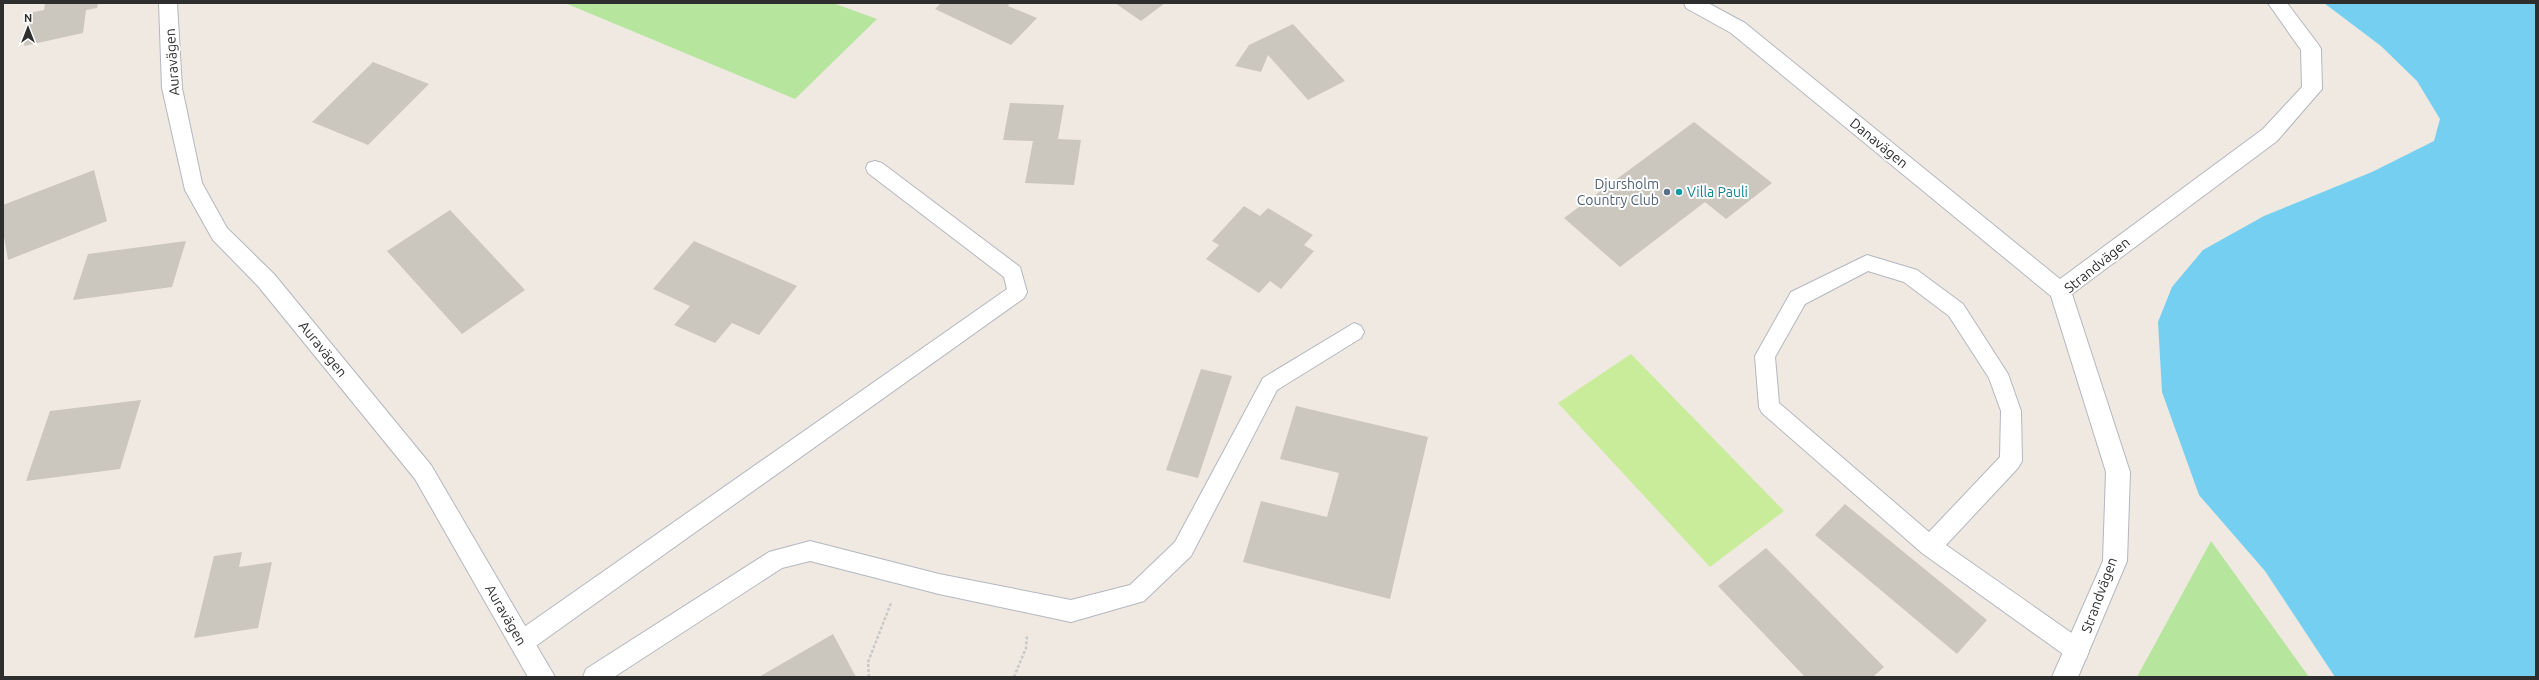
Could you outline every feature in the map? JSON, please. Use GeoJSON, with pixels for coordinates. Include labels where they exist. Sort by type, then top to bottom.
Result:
{"type":"FeatureCollection","features":[{"type":"Feature","properties":{"kind":"street","name":"Auravägen"},"geometry":{"type":"LineString","coordinates":[[168,3],[172,88],[192,184],[220,234],[266,280],[423,472],[542,677]]}},
{"type":"Feature","properties":{"kind":"street","name":"Danavägen"},"geometry":{"type":"LineString","coordinates":[[1693,3],[1738,28],[2060,290]]}},
{"type":"Feature","properties":{"kind":"street","name":"Strandvägen"},"geometry":{"type":"LineString","coordinates":[[2065,677],[2078,651],[2115,561],[2118,472],[2060,290],[2270,135],[2312,89],[2311,49],[2277,3]]}},
{"type":"Feature","properties":{"kind":"lane"},"geometry":{"type":"LineString","coordinates":[[522,642],[1017,292],[1013,273],[875,168]]}},
{"type":"Feature","properties":{"kind":"lane"},"geometry":{"type":"LineString","coordinates":[[1930,546],[2010,461],[2011,411],[1998,374],[1956,310],[1910,276],[1867,263],[1798,298],[1765,356],[1769,407],[1930,546],[2078,651]]}},
{"type":"Feature","properties":{"kind":"lane"},"geometry":{"type":"LineString","coordinates":[[594,677],[777,559],[810,551],[902,575],[1071,611],[1136,594],[1183,549],[1216,483],[1270,384],[1354,332]]}},
{"type":"Feature","properties":{"kind":"path"},"geometry":{"type":"LineString","coordinates":[[870,677],[868,662],[902,575]]}},
{"type":"Feature","properties":{"kind":"path"},"geometry":{"type":"LineString","coordinates":[[1014,677],[1026,648],[1030,603]]}},
{"type":"Feature","properties":{"kind":"green space"},"geometry":{"type":"Polygon","coordinates":[[[565,3],[833,3],[877,19],[795,99],[565,3]]]}},
{"type":"Feature","properties":{"kind":"green space"},"geometry":{"type":"Polygon","coordinates":[[[1631,354],[1784,511],[1710,567],[1558,403],[1631,354]]]}},
{"type":"Feature","properties":{"kind":"green space"},"geometry":{"type":"Polygon","coordinates":[[[2211,541],[2309,677],[2137,677],[2211,541]]]}},
{"type":"Feature","properties":{"kind":"water"},"geometry":{"type":"Polygon","coordinates":[[[2324,3],[2536,3],[2536,677],[2335,677],[2265,571],[2199,495],[2162,392],[2158,322],[2172,287],[2203,250],[2264,216],[2372,172],[2434,141],[2440,119],[2417,81],[2381,46],[2324,3]]]}},
{"type":"Feature","properties":{"kind":"building"},"geometry":{"type":"Polygon","coordinates":[[[45,3],[98,3],[97,8],[86,10],[83,33],[24,46],[29,13],[44,10],[45,3]]]}},
{"type":"Feature","properties":{"kind":"building"},"geometry":{"type":"Polygon","coordinates":[[[941,3],[1010,3],[1008,6],[1037,18],[1011,45],[935,9],[941,3]]]}},
{"type":"Feature","properties":{"kind":"building"},"geometry":{"type":"Polygon","coordinates":[[[1115,3],[1165,3],[1141,21],[1115,3]]]}},
{"type":"Feature","properties":{"kind":"building"},"geometry":{"type":"Polygon","coordinates":[[[1293,24],[1345,81],[1308,100],[1268,55],[1261,72],[1235,66],[1249,45],[1293,24]]]}},
{"type":"Feature","properties":{"kind":"building"},"geometry":{"type":"Polygon","coordinates":[[[373,62],[429,84],[368,145],[312,122],[373,62]]]}},
{"type":"Feature","properties":{"kind":"building"},"geometry":{"type":"Polygon","coordinates":[[[1010,103],[1064,105],[1058,139],[1081,140],[1074,185],[1025,183],[1033,141],[1003,140],[1010,103]]]}},
{"type":"Feature","properties":{"kind":"building","name":"Villa Pauli"},"geometry":{"type":"Polygon","coordinates":[[[1694,122],[1772,183],[1726,219],[1705,202],[1620,267],[1564,218],[1694,122]]]}},
{"type":"Feature","properties":{"kind":"building"},"geometry":{"type":"Polygon","coordinates":[[[94,170],[107,221],[8,260],[3,231],[3,205],[94,170]]]}},
{"type":"Feature","properties":{"kind":"building"},"geometry":{"type":"Polygon","coordinates":[[[1244,206],[1260,216],[1268,208],[1313,235],[1304,245],[1314,251],[1281,289],[1270,281],[1259,293],[1206,259],[1219,245],[1212,241],[1244,206]]]}},
{"type":"Feature","properties":{"kind":"building"},"geometry":{"type":"Polygon","coordinates":[[[450,210],[525,290],[462,334],[387,251],[450,210]]]}},
{"type":"Feature","properties":{"kind":"building"},"geometry":{"type":"Polygon","coordinates":[[[186,241],[172,287],[73,300],[88,254],[186,241]]]}},
{"type":"Feature","properties":{"kind":"building"},"geometry":{"type":"Polygon","coordinates":[[[694,241],[797,286],[759,335],[732,323],[715,343],[674,325],[690,306],[653,289],[694,241]]]}},
{"type":"Feature","properties":{"kind":"building"},"geometry":{"type":"Polygon","coordinates":[[[1201,369],[1232,376],[1198,478],[1166,470],[1201,369]]]}},
{"type":"Feature","properties":{"kind":"building"},"geometry":{"type":"Polygon","coordinates":[[[141,400],[120,469],[26,481],[50,411],[141,400]]]}},
{"type":"Feature","properties":{"kind":"building"},"geometry":{"type":"Polygon","coordinates":[[[1296,406],[1428,437],[1390,599],[1243,562],[1261,501],[1327,517],[1339,473],[1280,459],[1296,406]]]}},
{"type":"Feature","properties":{"kind":"building"},"geometry":{"type":"Polygon","coordinates":[[[1845,504],[1987,620],[1957,654],[1815,535],[1845,504]]]}},
{"type":"Feature","properties":{"kind":"building"},"geometry":{"type":"Polygon","coordinates":[[[1766,548],[1884,667],[1873,677],[1805,677],[1718,586],[1766,548]]]}},
{"type":"Feature","properties":{"kind":"building"},"geometry":{"type":"Polygon","coordinates":[[[242,552],[239,567],[272,562],[258,628],[194,638],[214,556],[242,552]]]}},
{"type":"Feature","properties":{"kind":"building"},"geometry":{"type":"Polygon","coordinates":[[[833,634],[856,677],[759,677],[833,634]]]}},
{"type":"Feature","properties":{"kind":"place","name":"Djursholm Country Club"},"geometry":{"type":"Point","coordinates":[1667,192]}},
{"type":"Feature","properties":{"kind":"place","name":"Villa Pauli"},"geometry":{"type":"Point","coordinates":[1679,192]}}]}
